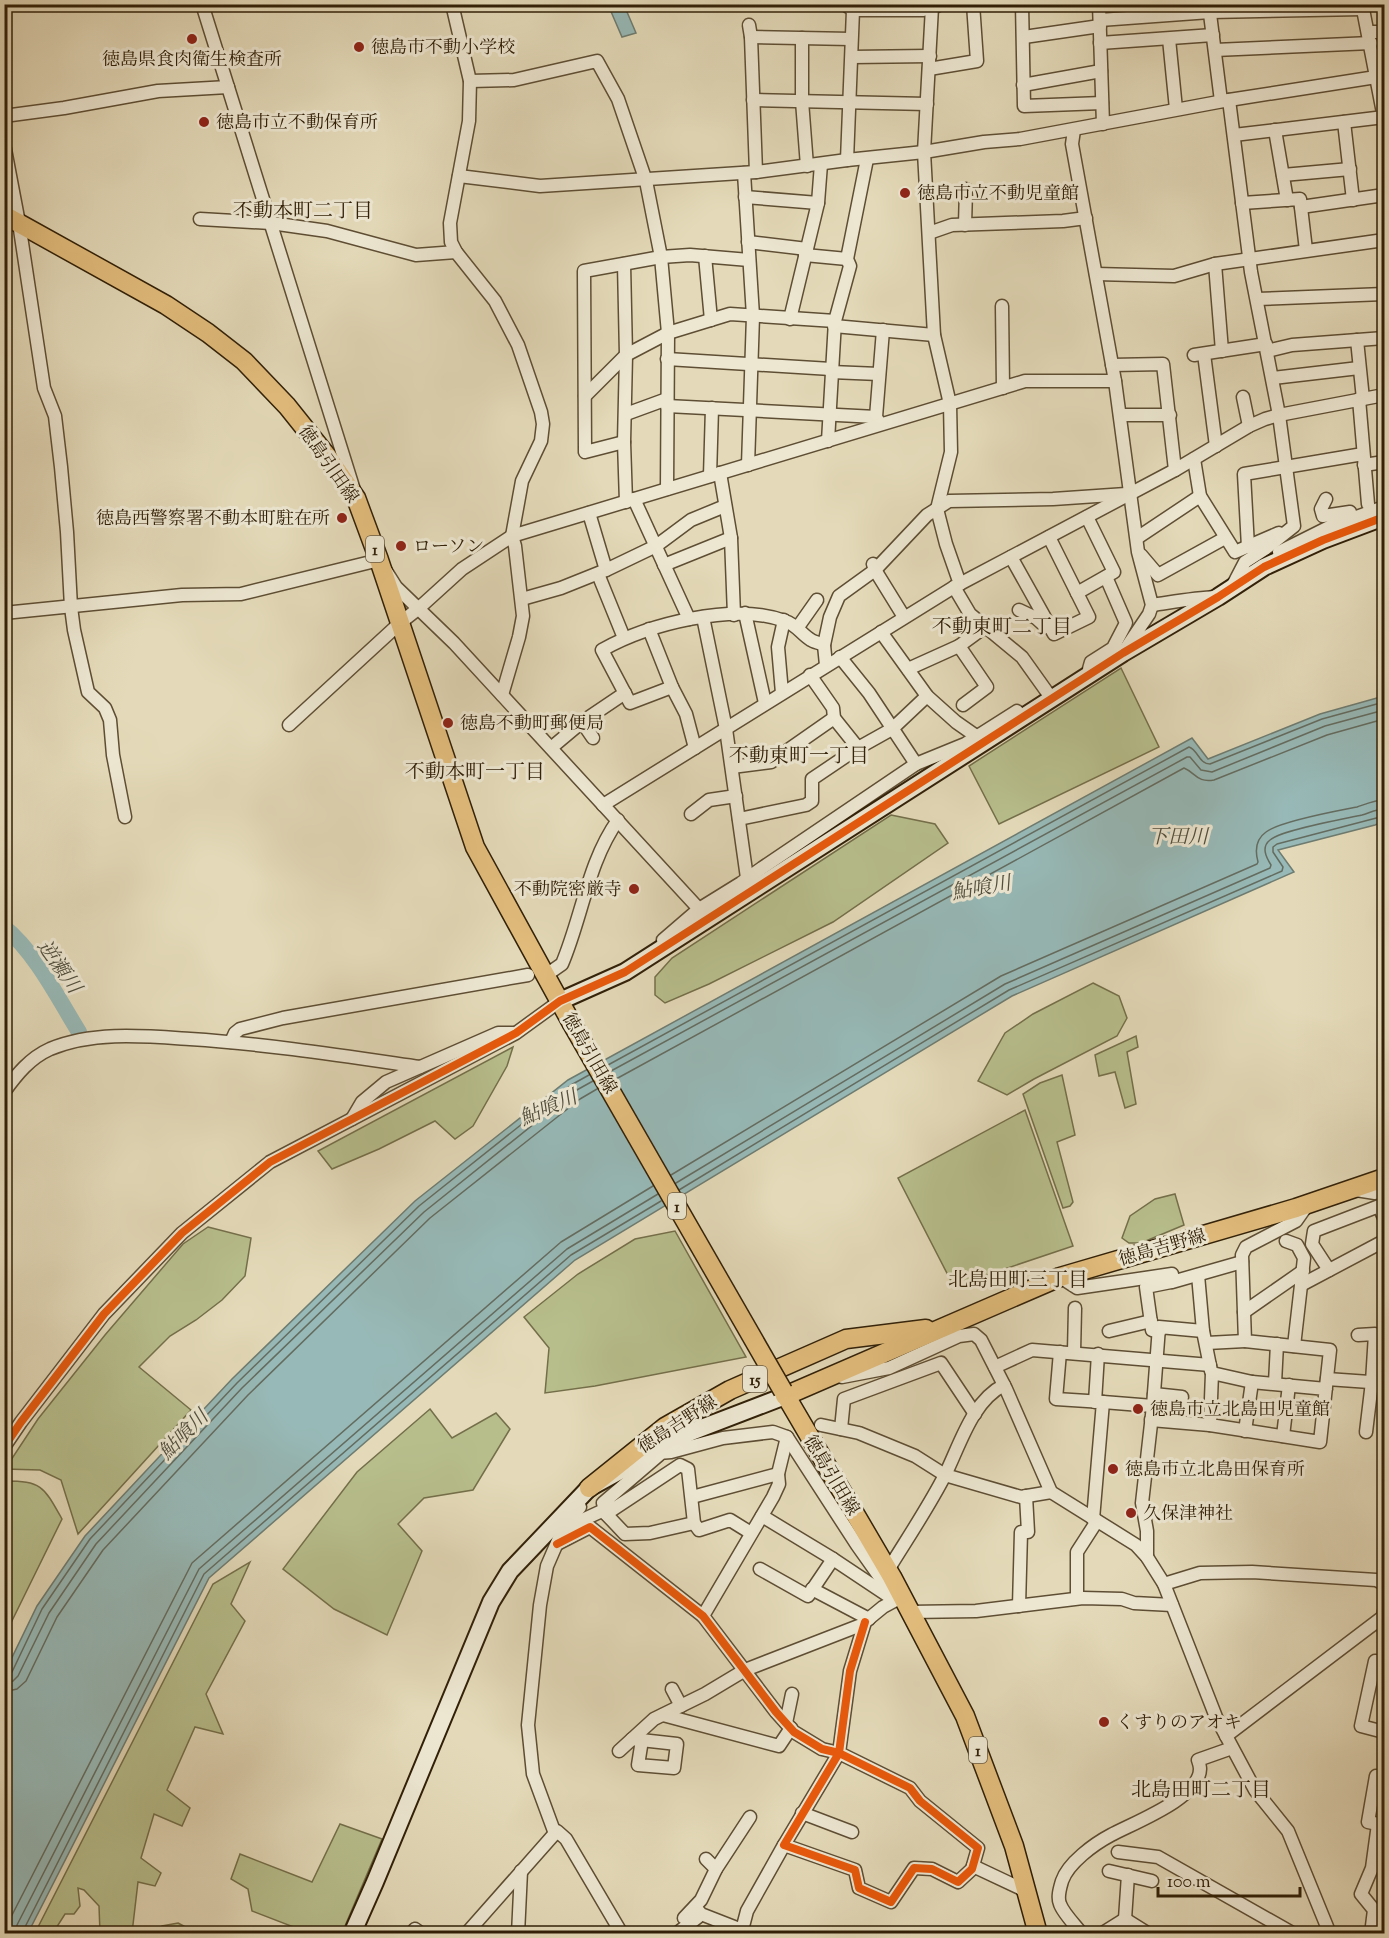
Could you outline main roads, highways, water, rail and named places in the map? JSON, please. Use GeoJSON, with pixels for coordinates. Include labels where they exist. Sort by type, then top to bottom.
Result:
{"type":"FeatureCollection","features":[{"type":"Feature","properties":{"kind":"main road","name":"徳島引田線"},"geometry":{"type":"LineString","coordinates":[[12,219],[166,305],[244,361],[287,406],[327,456],[356,498],[475,847],[571,1022],[784,1394],[888,1570],[965,1716],[1014,1846],[1038,1934]]}},
{"type":"Feature","properties":{"kind":"main road","name":"徳島吉野線"},"geometry":{"type":"LineString","coordinates":[[784,1394],[1060,1277],[1309,1203],[1384,1178]]}},
{"type":"Feature","properties":{"kind":"main road","name":"徳島吉野線"},"geometry":{"type":"LineString","coordinates":[[589,1488],[665,1427],[730,1390],[846,1339],[944,1328]]}},
{"type":"Feature","properties":{"kind":"water"},"geometry":{"type":"Polygon","coordinates":[[[624,5],[636,33],[622,37],[609,7],[624,5]]]}},
{"type":"Feature","properties":{"kind":"water","name":"下田川"},"geometry":{"type":"Polygon","coordinates":[[[1384,696],[1384,821],[1278,850],[1294,872],[1012,996],[575,1260],[209,1578],[28,1933],[5,1933],[4,1674],[37,1606],[85,1536],[232,1379],[415,1201],[568,1080],[1192,738],[1208,759],[1320,714],[1384,696]]]}},
{"type":"Feature","properties":{"kind":"waterway","name":"逆瀬川"},"geometry":{"type":"LineString","coordinates":[[4,927],[36,962],[79,1032]]}},
{"type":"Feature","properties":{"kind":"place","name":"徳島県食肉衛生検査所"},"geometry":{"type":"Point","coordinates":[192,39]}},
{"type":"Feature","properties":{"kind":"place","name":"徳島市不動小学校"},"geometry":{"type":"Point","coordinates":[359,47]}},
{"type":"Feature","properties":{"kind":"place","name":"徳島市立不動保育所"},"geometry":{"type":"Point","coordinates":[204,122]}},
{"type":"Feature","properties":{"kind":"place","name":"徳島市立不動児童館"},"geometry":{"type":"Point","coordinates":[905,193]}},
{"type":"Feature","properties":{"kind":"place","name":"徳島西警察署不動本町駐在所"},"geometry":{"type":"Point","coordinates":[342,518]}},
{"type":"Feature","properties":{"kind":"place","name":"ローソン"},"geometry":{"type":"Point","coordinates":[401,546]}},
{"type":"Feature","properties":{"kind":"place","name":"徳島不動町郵便局"},"geometry":{"type":"Point","coordinates":[448,723]}},
{"type":"Feature","properties":{"kind":"place","name":"不動院密厳寺"},"geometry":{"type":"Point","coordinates":[634,889]}},
{"type":"Feature","properties":{"kind":"place","name":"徳島市立北島田児童館"},"geometry":{"type":"Point","coordinates":[1138,1409]}},
{"type":"Feature","properties":{"kind":"place","name":"徳島市立北島田保育所"},"geometry":{"type":"Point","coordinates":[1113,1469]}},
{"type":"Feature","properties":{"kind":"place","name":"久保津神社"},"geometry":{"type":"Point","coordinates":[1131,1513]}},
{"type":"Feature","properties":{"kind":"place","name":"くすりのアオキ"},"geometry":{"type":"Point","coordinates":[1104,1722]}},
{"type":"Feature","properties":{"kind":"district","name":"不動本町二丁目"},"geometry":{"type":"Point","coordinates":[303,210]}},
{"type":"Feature","properties":{"kind":"district","name":"不動東町二丁目"},"geometry":{"type":"Point","coordinates":[1002,626]}},
{"type":"Feature","properties":{"kind":"district","name":"不動東町一丁目"},"geometry":{"type":"Point","coordinates":[799,755]}},
{"type":"Feature","properties":{"kind":"district","name":"不動本町一丁目"},"geometry":{"type":"Point","coordinates":[475,771]}},
{"type":"Feature","properties":{"kind":"district","name":"北島田町三丁目"},"geometry":{"type":"Point","coordinates":[1018,1279]}},
{"type":"Feature","properties":{"kind":"district","name":"北島田町二丁目"},"geometry":{"type":"Point","coordinates":[1201,1789]}},
{"type":"Feature","properties":{"kind":"water label","name":"鮎喰川"},"geometry":{"type":"Point","coordinates":[981,887]}},
{"type":"Feature","properties":{"kind":"water label","name":"鮎喰川"},"geometry":{"type":"Point","coordinates":[548,1107]}},
{"type":"Feature","properties":{"kind":"water label","name":"鮎喰川"},"geometry":{"type":"Point","coordinates":[183,1434]}}]}
